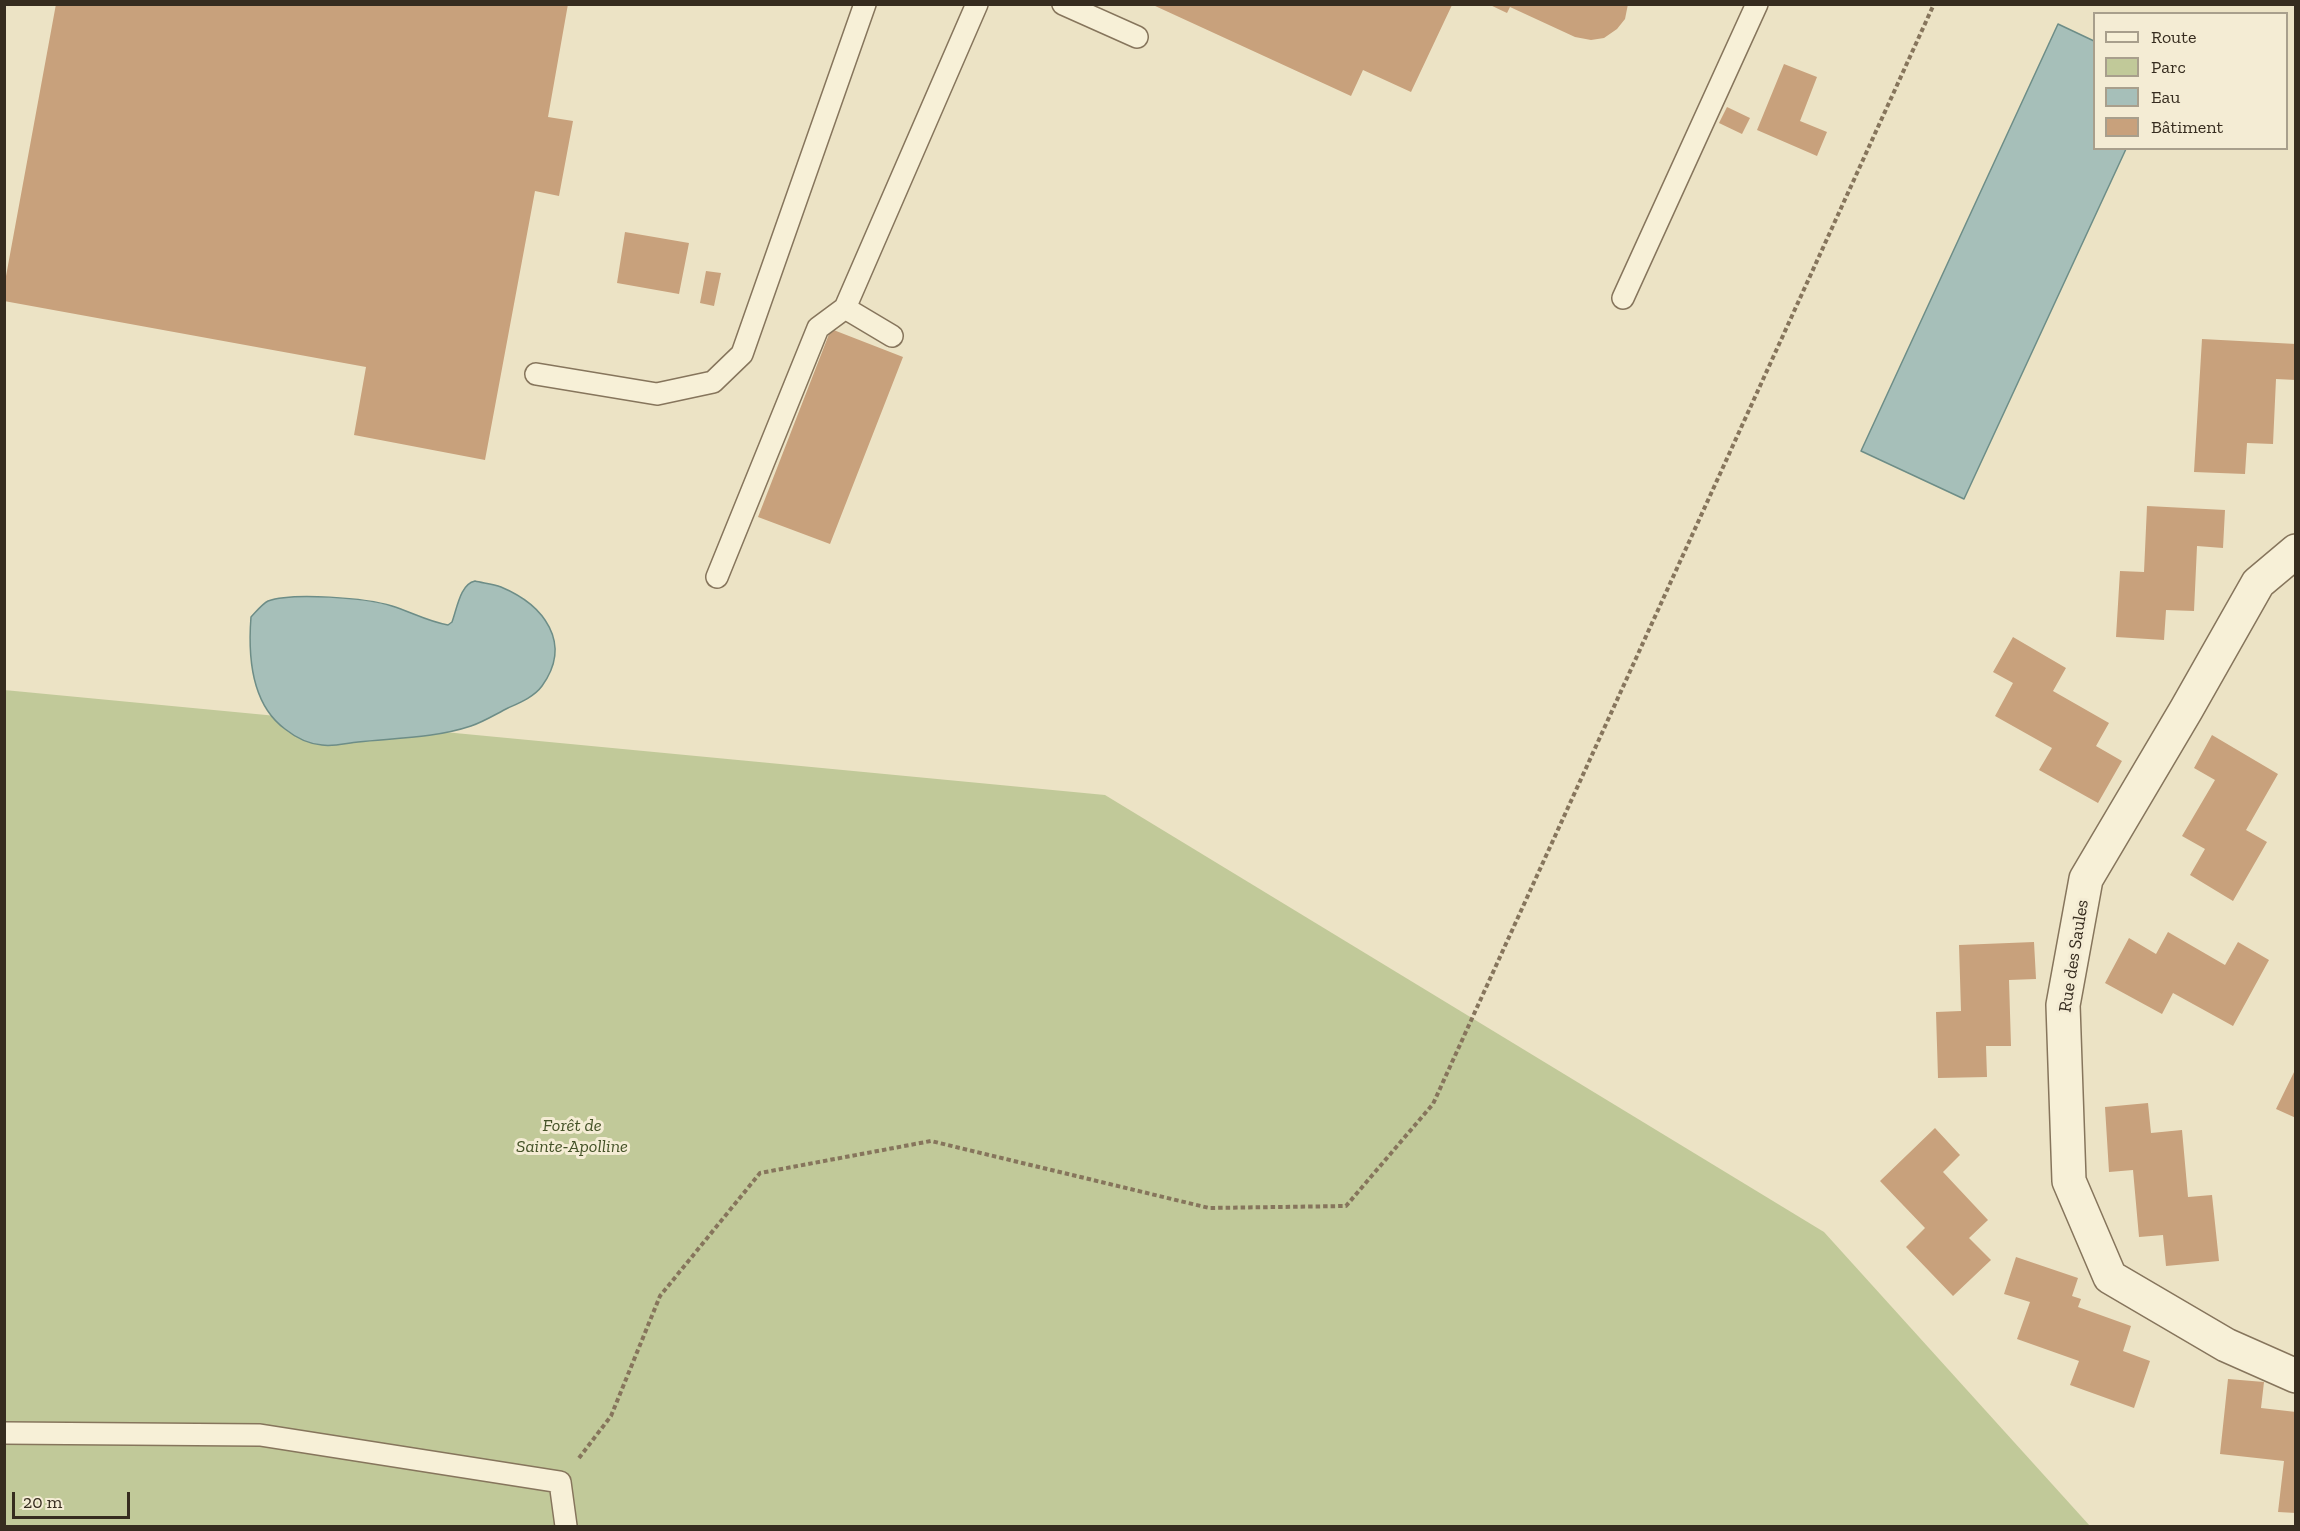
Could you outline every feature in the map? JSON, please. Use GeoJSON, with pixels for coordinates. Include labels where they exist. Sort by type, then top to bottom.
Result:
{"type":"FeatureCollection","features":[{"type":"Feature","properties":{"kind":"street","name":"Rue des Saules"},"geometry":{"type":"LineString","coordinates":[[2295,551],[2258,583],[2086,879],[2063,1005],[2069,1181],[2110,1277],[2226,1346],[2295,1376]]}},
{"type":"Feature","properties":{"kind":"lane"},"geometry":{"type":"LineString","coordinates":[[536,374],[657,394],[713,382],[742,354],[864,4]]}},
{"type":"Feature","properties":{"kind":"lane"},"geometry":{"type":"LineString","coordinates":[[717,577],[818,328],[845,308],[977,4]]}},
{"type":"Feature","properties":{"kind":"lane"},"geometry":{"type":"LineString","coordinates":[[1063,4],[1137,37]]}},
{"type":"Feature","properties":{"kind":"lane"},"geometry":{"type":"LineString","coordinates":[[1623,298],[1757,4]]}},
{"type":"Feature","properties":{"kind":"lane"},"geometry":{"type":"LineString","coordinates":[[845,308],[892,336]]}},
{"type":"Feature","properties":{"kind":"lane"},"geometry":{"type":"LineString","coordinates":[[4,1433],[260,1436],[560,1482],[566,1527]]}},
{"type":"Feature","properties":{"kind":"path"},"geometry":{"type":"LineString","coordinates":[[560,1482],[611,1416],[660,1296],[760,1173],[931,1141],[1209,1208],[1346,1206],[1434,1104],[1934,4]]}},
{"type":"Feature","properties":{"kind":"green space","name":"Forêt de Sainte-Apolline"},"geometry":{"type":"Polygon","coordinates":[[[4,690],[1105,795],[1824,1232],[2090,1526],[5,1526],[4,690]]]}},
{"type":"Feature","properties":{"kind":"water"},"geometry":{"type":"Polygon","coordinates":[[[2058,24],[2093,41],[2093,150],[2126,150],[1964,499],[1861,451],[2058,24]]]}},
{"type":"Feature","properties":{"kind":"water"},"geometry":{"type":"Polygon","coordinates":[[[475,581],[498,586],[516,595],[530,604],[549,627],[554,641],[555,655],[551,670],[539,690],[526,699],[480,722],[457,730],[331,746],[312,743],[293,735],[274,719],[265,706],[254,678],[250,632],[251,617],[268,601],[294,597],[330,597],[380,603],[448,625],[452,622],[462,592],[475,581]]]}},
{"type":"Feature","properties":{"kind":"building"},"geometry":{"type":"Polygon","coordinates":[[[56,4],[568,4],[548,117],[573,121],[559,196],[535,191],[485,460],[354,435],[366,367],[4,301],[4,287],[56,4]]]}},
{"type":"Feature","properties":{"kind":"building"},"geometry":{"type":"Polygon","coordinates":[[[1488,4],[1628,4],[1625,19],[1617,29],[1604,38],[1591,40],[1575,37],[1510,7],[1507,13],[1488,4]]]}},
{"type":"Feature","properties":{"kind":"building"},"geometry":{"type":"Polygon","coordinates":[[[1153,5],[1452,5],[1411,92],[1363,70],[1351,96],[1153,5]]]}},
{"type":"Feature","properties":{"kind":"building"},"geometry":{"type":"Polygon","coordinates":[[[1784,64],[1817,77],[1800,121],[1827,132],[1817,156],[1757,130],[1784,64]]]}},
{"type":"Feature","properties":{"kind":"building"},"geometry":{"type":"Polygon","coordinates":[[[1727,107],[1750,118],[1742,134],[1719,123],[1727,107]]]}},
{"type":"Feature","properties":{"kind":"building"},"geometry":{"type":"Polygon","coordinates":[[[625,232],[689,243],[679,294],[617,283],[625,232]]]}},
{"type":"Feature","properties":{"kind":"building"},"geometry":{"type":"Polygon","coordinates":[[[706,271],[721,273],[714,306],[700,303],[706,271]]]}},
{"type":"Feature","properties":{"kind":"building"},"geometry":{"type":"Polygon","coordinates":[[[831,329],[903,357],[830,544],[758,517],[831,329]]]}},
{"type":"Feature","properties":{"kind":"building"},"geometry":{"type":"Polygon","coordinates":[[[2202,339],[2296,344],[2296,380],[2276,379],[2273,444],[2247,443],[2245,474],[2194,472],[2202,339]]]}},
{"type":"Feature","properties":{"kind":"building"},"geometry":{"type":"Polygon","coordinates":[[[2147,506],[2225,510],[2223,548],[2197,546],[2194,611],[2166,610],[2164,640],[2116,637],[2120,571],[2144,572],[2147,506]]]}},
{"type":"Feature","properties":{"kind":"building"},"geometry":{"type":"Polygon","coordinates":[[[2013,637],[2066,668],[2053,691],[2109,723],[2096,746],[2122,761],[2098,803],[2039,770],[2052,748],[1995,716],[2013,683],[1993,672],[2013,637]]]}},
{"type":"Feature","properties":{"kind":"building"},"geometry":{"type":"Polygon","coordinates":[[[2212,735],[2278,774],[2246,830],[2267,842],[2233,901],[2190,875],[2205,849],[2182,836],[2215,780],[2194,768],[2212,735]]]}},
{"type":"Feature","properties":{"kind":"building"},"geometry":{"type":"Polygon","coordinates":[[[2168,932],[2225,965],[2238,942],[2269,960],[2233,1026],[2173,993],[2162,1014],[2105,983],[2129,938],[2156,954],[2168,932]]]}},
{"type":"Feature","properties":{"kind":"building"},"geometry":{"type":"Polygon","coordinates":[[[2034,942],[2036,979],[2009,980],[2011,1046],[1986,1046],[1987,1077],[1938,1078],[1936,1012],[1961,1011],[1959,945],[2034,942]]]}},
{"type":"Feature","properties":{"kind":"building"},"geometry":{"type":"Polygon","coordinates":[[[2296,1068],[2296,1118],[2276,1109],[2296,1068]]]}},
{"type":"Feature","properties":{"kind":"building"},"geometry":{"type":"Polygon","coordinates":[[[2148,1103],[2151,1133],[2182,1130],[2188,1197],[2212,1195],[2219,1261],[2166,1266],[2163,1235],[2139,1237],[2133,1170],[2109,1172],[2105,1107],[2148,1103]]]}},
{"type":"Feature","properties":{"kind":"building"},"geometry":{"type":"Polygon","coordinates":[[[1935,1128],[1960,1155],[1943,1172],[1988,1220],[1969,1238],[1991,1260],[1953,1296],[1906,1247],[1925,1228],[1880,1181],[1935,1128]]]}},
{"type":"Feature","properties":{"kind":"building"},"geometry":{"type":"Polygon","coordinates":[[[2016,1257],[2078,1278],[2072,1296],[2081,1299],[2078,1307],[2131,1326],[2123,1351],[2150,1361],[2134,1408],[2070,1385],[2079,1361],[2017,1339],[2030,1302],[2004,1294],[2016,1257]]]}},
{"type":"Feature","properties":{"kind":"building"},"geometry":{"type":"Polygon","coordinates":[[[2228,1379],[2264,1382],[2261,1408],[2296,1412],[2296,1513],[2278,1512],[2284,1461],[2220,1454],[2228,1379]]]}}]}
